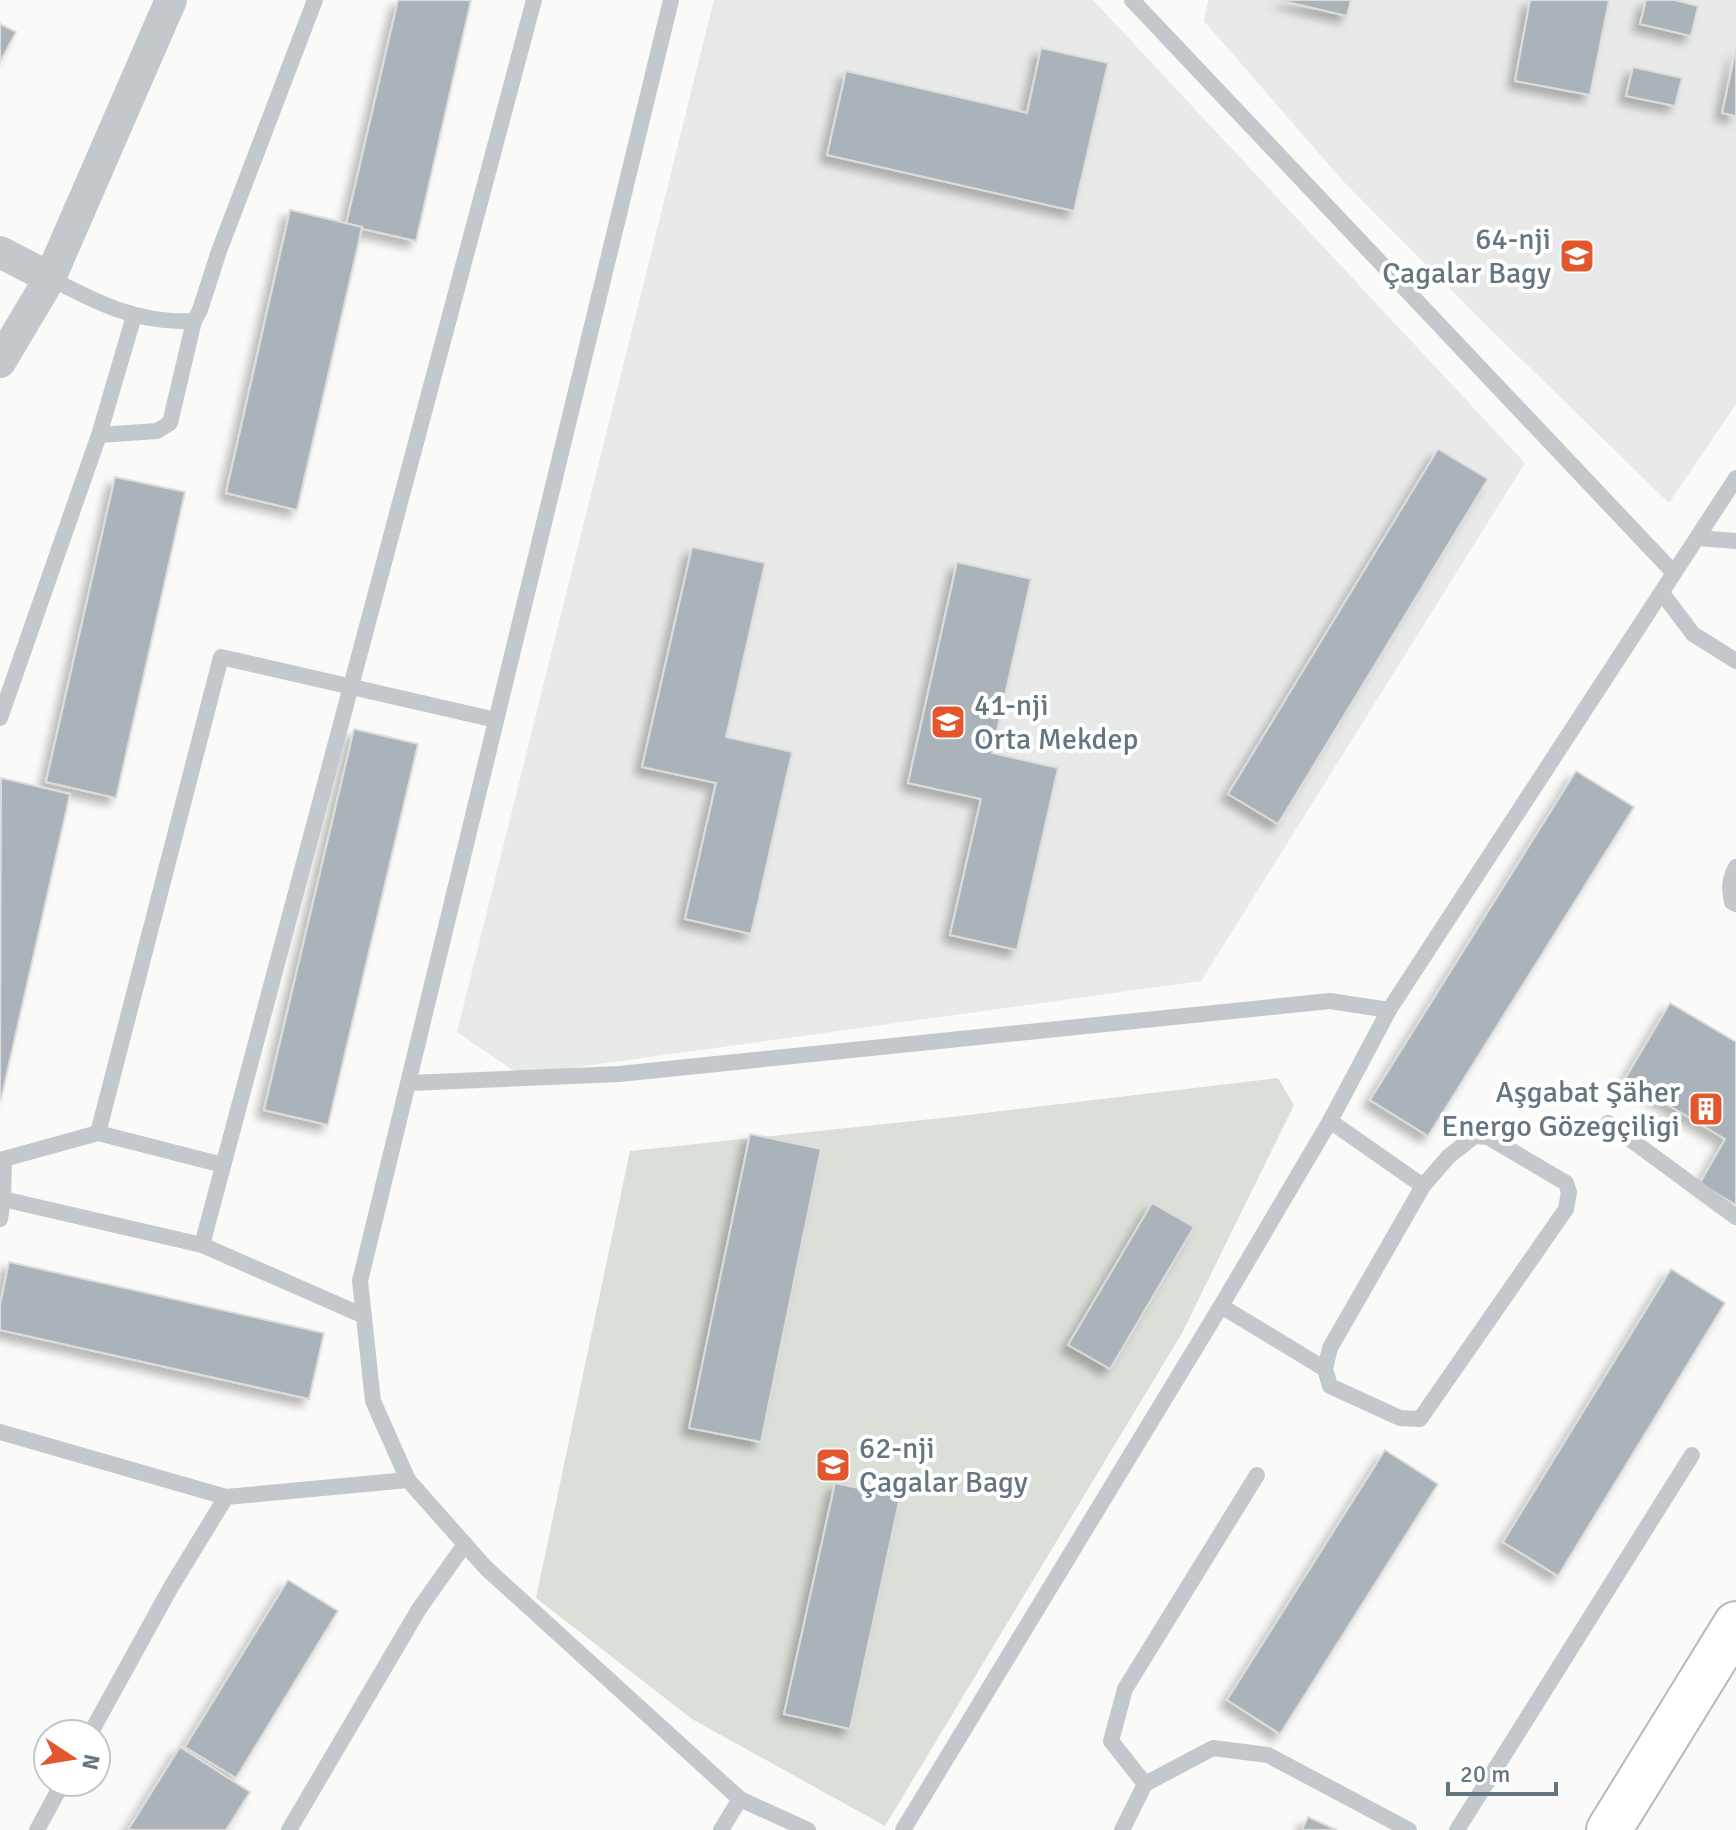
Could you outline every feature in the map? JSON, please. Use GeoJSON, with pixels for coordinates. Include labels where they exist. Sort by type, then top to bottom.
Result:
{"type":"FeatureCollection","features":[{"type":"Feature","properties":{"kind":"main road"},"geometry":{"type":"LineString","coordinates":[[1609,1830],[1736,1624]]}},
{"type":"Feature","properties":{"kind":"main road"},"geometry":{"type":"LineString","coordinates":[[1638,1830],[1736,1670]]}},
{"type":"Feature","properties":{"kind":"street"},"geometry":{"type":"LineString","coordinates":[[0,362],[50,278],[171,0]]}},
{"type":"Feature","properties":{"kind":"street"},"geometry":{"type":"LineString","coordinates":[[0,252],[50,278]]}},
{"type":"Feature","properties":{"kind":"lane"},"geometry":{"type":"LineString","coordinates":[[99,435],[157,431],[170,423],[194,321],[315,0]]}},
{"type":"Feature","properties":{"kind":"lane"},"geometry":{"type":"LineString","coordinates":[[202,1245],[534,0]]}},
{"type":"Feature","properties":{"kind":"lane"},"geometry":{"type":"LineString","coordinates":[[671,0],[360,1281],[373,1401],[408,1480],[486,1568],[740,1799],[808,1830]]}},
{"type":"Feature","properties":{"kind":"lane"},"geometry":{"type":"LineString","coordinates":[[1132,0],[1674,573]]}},
{"type":"Feature","properties":{"kind":"lane"},"geometry":{"type":"LineString","coordinates":[[50,278],[113,310],[171,322],[194,321]]}},
{"type":"Feature","properties":{"kind":"lane"},"geometry":{"type":"LineString","coordinates":[[0,718],[99,435],[134,316]]}},
{"type":"Feature","properties":{"kind":"lane"},"geometry":{"type":"LineString","coordinates":[[903,1830],[1221,1306],[1330,1121],[1389,1010],[1736,478]]}},
{"type":"Feature","properties":{"kind":"lane"},"geometry":{"type":"LineString","coordinates":[[1698,538],[1736,541]]}},
{"type":"Feature","properties":{"kind":"lane"},"geometry":{"type":"LineString","coordinates":[[1662,593],[1693,634],[1736,661]]}},
{"type":"Feature","properties":{"kind":"lane"},"geometry":{"type":"LineString","coordinates":[[98,1133],[221,657],[496,720]]}},
{"type":"Feature","properties":{"kind":"lane"},"geometry":{"type":"LineString","coordinates":[[1736,867],[1729,891],[1732,902],[1736,904]]}},
{"type":"Feature","properties":{"kind":"lane"},"geometry":{"type":"LineString","coordinates":[[409,1083],[619,1074],[1330,1001],[1389,1010]]}},
{"type":"Feature","properties":{"kind":"lane"},"geometry":{"type":"LineString","coordinates":[[1330,1121],[1423,1186]]}},
{"type":"Feature","properties":{"kind":"lane"},"geometry":{"type":"LineString","coordinates":[[1608,1123],[1736,1217]]}},
{"type":"Feature","properties":{"kind":"lane"},"geometry":{"type":"LineString","coordinates":[[0,1219],[2,1160],[98,1133],[223,1165]]}},
{"type":"Feature","properties":{"kind":"lane"},"geometry":{"type":"LineString","coordinates":[[1475,1136],[1488,1137],[1566,1183],[1569,1192],[1566,1209],[1420,1419],[1400,1418],[1330,1386],[1325,1369],[1330,1348],[1423,1186],[1449,1156],[1475,1136]]}},
{"type":"Feature","properties":{"kind":"lane"},"geometry":{"type":"LineString","coordinates":[[3,1199],[202,1245],[364,1316]]}},
{"type":"Feature","properties":{"kind":"lane"},"geometry":{"type":"LineString","coordinates":[[1221,1306],[1325,1369]]}},
{"type":"Feature","properties":{"kind":"lane"},"geometry":{"type":"LineString","coordinates":[[0,1432],[226,1497],[408,1480]]}},
{"type":"Feature","properties":{"kind":"lane"},"geometry":{"type":"LineString","coordinates":[[1457,1830],[1692,1455]]}},
{"type":"Feature","properties":{"kind":"lane"},"geometry":{"type":"LineString","coordinates":[[1145,1784],[1111,1741],[1125,1689],[1257,1475]]}},
{"type":"Feature","properties":{"kind":"lane"},"geometry":{"type":"LineString","coordinates":[[99,1718],[171,1587],[226,1497]]}},
{"type":"Feature","properties":{"kind":"lane"},"geometry":{"type":"LineString","coordinates":[[289,1830],[419,1609],[465,1544]]}},
{"type":"Feature","properties":{"kind":"lane"},"geometry":{"type":"LineString","coordinates":[[1122,1830],[1145,1784],[1213,1748],[1268,1755],[1409,1830]]}},
{"type":"Feature","properties":{"kind":"lane"},"geometry":{"type":"LineString","coordinates":[[37,1830],[54,1798]]}},
{"type":"Feature","properties":{"kind":"lane"},"geometry":{"type":"LineString","coordinates":[[721,1830],[740,1799]]}},
{"type":"Feature","properties":{"kind":"shaded area","name":"41-nji Orta Mekdep"},"geometry":{"type":"Polygon","coordinates":[[[714,0],[1093,0],[1525,463],[1201,981],[520,1075],[457,1032],[714,0]]]}},
{"type":"Feature","properties":{"kind":"shaded area","name":"64-nji Çagalar Bagy"},"geometry":{"type":"Polygon","coordinates":[[[1208,0],[1736,0],[1736,404],[1669,503],[1343,181],[1204,21],[1208,0]]]}},
{"type":"Feature","properties":{"kind":"shaded area","name":"62-nji Çagalar Bagy"},"geometry":{"type":"Polygon","coordinates":[[[1278,1078],[1294,1105],[1182,1333],[885,1826],[692,1719],[536,1598],[630,1151],[1278,1078]]]}},
{"type":"Feature","properties":{"kind":"building"},"geometry":{"type":"Polygon","coordinates":[[[398,0],[471,0],[416,241],[346,225],[398,0]]]}},
{"type":"Feature","properties":{"kind":"building"},"geometry":{"type":"Polygon","coordinates":[[[1279,0],[1351,0],[1347,16],[1279,0]]]}},
{"type":"Feature","properties":{"kind":"building"},"geometry":{"type":"Polygon","coordinates":[[[1530,0],[1609,0],[1590,95],[1515,81],[1530,0]]]}},
{"type":"Feature","properties":{"kind":"building"},"geometry":{"type":"Polygon","coordinates":[[[1646,0],[1674,0],[1698,6],[1691,36],[1640,24],[1646,0]]]}},
{"type":"Feature","properties":{"kind":"building"},"geometry":{"type":"Polygon","coordinates":[[[0,24],[16,32],[0,62],[0,24]]]}},
{"type":"Feature","properties":{"kind":"building"},"geometry":{"type":"Polygon","coordinates":[[[1041,48],[1108,63],[1074,211],[827,155],[846,71],[1027,113],[1041,48]]]}},
{"type":"Feature","properties":{"kind":"building"},"geometry":{"type":"Polygon","coordinates":[[[1736,49],[1736,116],[1722,113],[1736,49]]]}},
{"type":"Feature","properties":{"kind":"building"},"geometry":{"type":"Polygon","coordinates":[[[1633,67],[1682,78],[1675,106],[1626,96],[1633,67]]]}},
{"type":"Feature","properties":{"kind":"building"},"geometry":{"type":"Polygon","coordinates":[[[290,210],[362,227],[297,510],[226,493],[290,210]]]}},
{"type":"Feature","properties":{"kind":"building"},"geometry":{"type":"Polygon","coordinates":[[[290,210],[362,227],[297,510],[226,493],[290,210]]]}},
{"type":"Feature","properties":{"kind":"building"},"geometry":{"type":"Polygon","coordinates":[[[1438,449],[1488,479],[1278,824],[1228,794],[1438,449]]]}},
{"type":"Feature","properties":{"kind":"building"},"geometry":{"type":"Polygon","coordinates":[[[115,477],[185,492],[116,798],[46,782],[115,477]]]}},
{"type":"Feature","properties":{"kind":"building"},"geometry":{"type":"Polygon","coordinates":[[[692,547],[765,563],[726,737],[792,752],[751,934],[685,919],[716,783],[642,767],[692,547]]]}},
{"type":"Feature","properties":{"kind":"building"},"geometry":{"type":"Polygon","coordinates":[[[957,562],[1031,579],[992,753],[1058,768],[1017,950],[950,935],[981,799],[908,783],[957,562]]]}},
{"type":"Feature","properties":{"kind":"building"},"geometry":{"type":"Polygon","coordinates":[[[354,729],[418,744],[328,1125],[264,1110],[354,729]]]}},
{"type":"Feature","properties":{"kind":"building"},"geometry":{"type":"Polygon","coordinates":[[[1576,771],[1634,807],[1428,1136],[1370,1100],[1576,771]]]}},
{"type":"Feature","properties":{"kind":"building"},"geometry":{"type":"Polygon","coordinates":[[[1,778],[70,794],[0,1099],[1,778]]]}},
{"type":"Feature","properties":{"kind":"building","name":"Aşgabat Şäher Energo Gözegçiligi"},"geometry":{"type":"Polygon","coordinates":[[[1670,1003],[1736,1042],[1736,1205],[1700,1183],[1725,1139],[1625,1079],[1670,1003]]]}},
{"type":"Feature","properties":{"kind":"building"},"geometry":{"type":"Polygon","coordinates":[[[750,1134],[821,1149],[761,1442],[689,1428],[750,1134]]]}},
{"type":"Feature","properties":{"kind":"building"},"geometry":{"type":"Polygon","coordinates":[[[1152,1203],[1194,1227],[1110,1369],[1068,1345],[1152,1203]]]}},
{"type":"Feature","properties":{"kind":"building"},"geometry":{"type":"Polygon","coordinates":[[[9,1262],[324,1333],[309,1399],[0,1330],[0,1305],[9,1262]]]}},
{"type":"Feature","properties":{"kind":"building"},"geometry":{"type":"Polygon","coordinates":[[[1671,1269],[1725,1303],[1558,1576],[1503,1542],[1671,1269]]]}},
{"type":"Feature","properties":{"kind":"building"},"geometry":{"type":"Polygon","coordinates":[[[1385,1450],[1438,1484],[1280,1734],[1227,1700],[1385,1450]]]}},
{"type":"Feature","properties":{"kind":"building"},"geometry":{"type":"Polygon","coordinates":[[[835,1483],[900,1497],[850,1729],[784,1714],[835,1483]]]}},
{"type":"Feature","properties":{"kind":"building"},"geometry":{"type":"Polygon","coordinates":[[[288,1580],[338,1611],[236,1778],[185,1747],[288,1580]]]}},
{"type":"Feature","properties":{"kind":"building"},"geometry":{"type":"Polygon","coordinates":[[[180,1747],[250,1792],[226,1830],[128,1830],[180,1747]]]}},
{"type":"Feature","properties":{"kind":"building"},"geometry":{"type":"Polygon","coordinates":[[[180,1747],[250,1792],[226,1830],[128,1830],[180,1747]]]}},
{"type":"Feature","properties":{"kind":"building"},"geometry":{"type":"Polygon","coordinates":[[[1308,1817],[1337,1830],[1302,1830],[1308,1817]]]}},
{"type":"Feature","properties":{"kind":"place","name":"64-nji Çagalar Bagy"},"geometry":{"type":"Point","coordinates":[1577,256]}},
{"type":"Feature","properties":{"kind":"place","name":"41-nji Orta Mekdep"},"geometry":{"type":"Point","coordinates":[948,722]}},
{"type":"Feature","properties":{"kind":"place","name":"Aşgabat Şäher Energo Gözegçiligi"},"geometry":{"type":"Point","coordinates":[1706,1109]}},
{"type":"Feature","properties":{"kind":"place","name":"62-nji Çagalar Bagy"},"geometry":{"type":"Point","coordinates":[833,1465]}}]}
